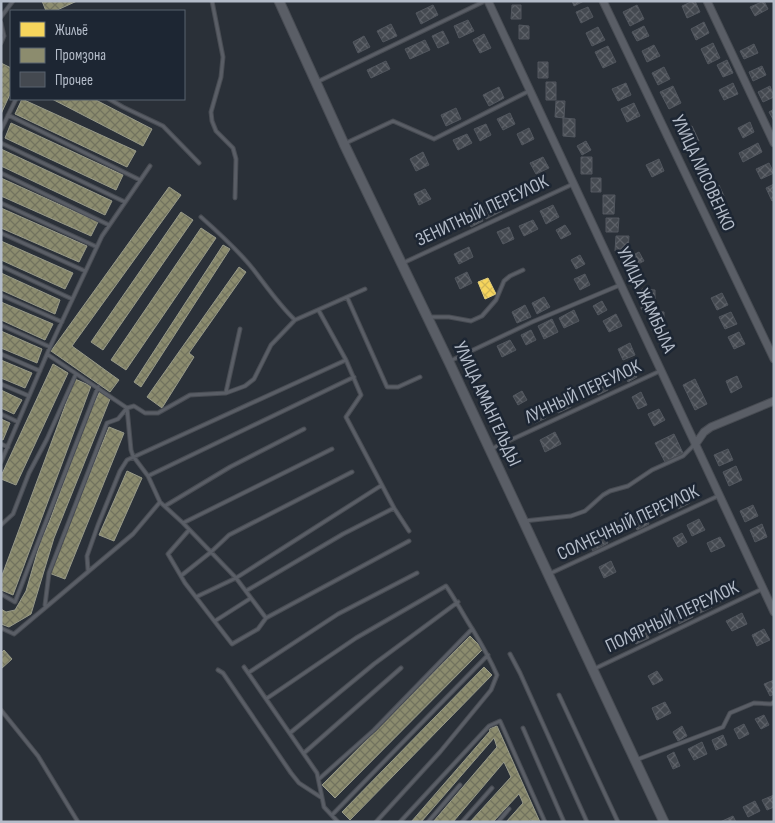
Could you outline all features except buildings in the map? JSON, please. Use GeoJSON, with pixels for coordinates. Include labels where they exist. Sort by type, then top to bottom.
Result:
{"type":"FeatureCollection","features":[{"type":"Feature","properties":{"kind":"street","name":"УЛИЦА АМАНГЕЛЬДЫ"},"geometry":{"type":"LineString","coordinates":[[280,1],[344,144],[428,317],[664,822]]}},
{"type":"Feature","properties":{"kind":"street","name":"УЛИЦА ЖАМБЫЛА"},"geometry":{"type":"LineString","coordinates":[[487,1],[774,612]]}},
{"type":"Feature","properties":{"kind":"street","name":"УЛИЦА ЛИСОВЕНКО"},"geometry":{"type":"LineString","coordinates":[[603,1],[774,359]]}},
{"type":"Feature","properties":{"kind":"street"},"geometry":{"type":"LineString","coordinates":[[707,1],[774,143]]}},
{"type":"Feature","properties":{"kind":"street"},"geometry":{"type":"LineString","coordinates":[[695,445],[704,432],[711,427],[774,400]]}},
{"type":"Feature","properties":{"kind":"lane"},"geometry":{"type":"LineString","coordinates":[[1,17],[13,1]]}},
{"type":"Feature","properties":{"kind":"lane"},"geometry":{"type":"LineString","coordinates":[[212,1],[223,57],[222,77],[211,112],[212,121],[216,131],[233,148],[236,159],[235,198]]}},
{"type":"Feature","properties":{"kind":"lane"},"geometry":{"type":"LineString","coordinates":[[317,82],[487,1]]}},
{"type":"Feature","properties":{"kind":"lane"},"geometry":{"type":"LineString","coordinates":[[1,23],[4,36],[1,43]]}},
{"type":"Feature","properties":{"kind":"lane"},"geometry":{"type":"LineString","coordinates":[[344,144],[392,121],[434,139],[530,90]]}},
{"type":"Feature","properties":{"kind":"lane"},"geometry":{"type":"LineString","coordinates":[[1,130],[16,100]]}},
{"type":"Feature","properties":{"kind":"lane"},"geometry":{"type":"LineString","coordinates":[[112,100],[163,126],[199,163]]}},
{"type":"Feature","properties":{"kind":"lane"},"geometry":{"type":"LineString","coordinates":[[8,115],[140,180]]}},
{"type":"Feature","properties":{"kind":"lane"},"geometry":{"type":"LineString","coordinates":[[1,143],[125,202]]}},
{"type":"Feature","properties":{"kind":"lane"},"geometry":{"type":"LineString","coordinates":[[1,462],[47,354],[97,247],[150,166]]}},
{"type":"Feature","properties":{"kind":"lane"},"geometry":{"type":"LineString","coordinates":[[1,173],[110,225]]}},
{"type":"Feature","properties":{"kind":"lane","name":"ЗЕНИТНЫЙ ПЕРЕУЛОК"},"geometry":{"type":"LineString","coordinates":[[402,263],[573,184]]}},
{"type":"Feature","properties":{"kind":"lane"},"geometry":{"type":"LineString","coordinates":[[1,203],[97,247]]}},
{"type":"Feature","properties":{"kind":"lane"},"geometry":{"type":"LineString","coordinates":[[202,217],[246,262],[282,308],[295,320]]}},
{"type":"Feature","properties":{"kind":"lane"},"geometry":{"type":"LineString","coordinates":[[1,233],[86,271]]}},
{"type":"Feature","properties":{"kind":"lane"},"geometry":{"type":"LineString","coordinates":[[1,266],[72,300]]}},
{"type":"Feature","properties":{"kind":"lane"},"geometry":{"type":"LineString","coordinates":[[428,317],[471,321],[482,316],[496,300],[504,281],[523,270]]}},
{"type":"Feature","properties":{"kind":"lane"},"geometry":{"type":"LineString","coordinates":[[449,362],[532,322],[621,284]]}},
{"type":"Feature","properties":{"kind":"lane"},"geometry":{"type":"LineString","coordinates":[[44,606],[49,573],[107,423],[118,419],[127,408],[134,406],[146,413],[158,413],[190,395],[226,392],[244,386],[254,379],[271,345],[295,320],[365,289]]}},
{"type":"Feature","properties":{"kind":"lane"},"geometry":{"type":"LineString","coordinates":[[1,295],[62,322]]}},
{"type":"Feature","properties":{"kind":"lane"},"geometry":{"type":"LineString","coordinates":[[347,297],[387,387],[398,387],[420,377]]}},
{"type":"Feature","properties":{"kind":"lane"},"geometry":{"type":"LineString","coordinates":[[319,311],[346,360],[362,395],[346,416],[394,508],[409,531]]}},
{"type":"Feature","properties":{"kind":"lane"},"geometry":{"type":"LineString","coordinates":[[1,325],[50,348]]}},
{"type":"Feature","properties":{"kind":"lane"},"geometry":{"type":"LineString","coordinates":[[226,392],[240,329]]}},
{"type":"Feature","properties":{"kind":"lane"},"geometry":{"type":"LineString","coordinates":[[1,354],[40,371]]}},
{"type":"Feature","properties":{"kind":"lane"},"geometry":{"type":"LineString","coordinates":[[47,354],[127,408],[133,456],[148,476],[160,502],[236,578],[266,618]]}},
{"type":"Feature","properties":{"kind":"lane"},"geometry":{"type":"LineString","coordinates":[[88,570],[87,556],[120,471],[127,460],[346,360]]}},
{"type":"Feature","properties":{"kind":"lane","name":"ЛУННЫЙ ПЕРЕУЛОК"},"geometry":{"type":"LineString","coordinates":[[490,450],[661,371]]}},
{"type":"Feature","properties":{"kind":"lane"},"geometry":{"type":"LineString","coordinates":[[1,525],[13,514],[29,473],[47,439],[76,374]]}},
{"type":"Feature","properties":{"kind":"lane"},"geometry":{"type":"LineString","coordinates":[[148,476],[354,377]]}},
{"type":"Feature","properties":{"kind":"lane"},"geometry":{"type":"LineString","coordinates":[[1,384],[29,396]]}},
{"type":"Feature","properties":{"kind":"lane"},"geometry":{"type":"LineString","coordinates":[[1,594],[16,602],[98,388]]}},
{"type":"Feature","properties":{"kind":"lane"},"geometry":{"type":"LineString","coordinates":[[1,414],[18,422]]}},
{"type":"Feature","properties":{"kind":"lane"},"geometry":{"type":"LineString","coordinates":[[165,506],[230,467],[304,429]]}},
{"type":"Feature","properties":{"kind":"lane"},"geometry":{"type":"LineString","coordinates":[[1,444],[8,447]]}},
{"type":"Feature","properties":{"kind":"lane"},"geometry":{"type":"LineString","coordinates":[[523,521],[571,516],[585,511],[603,495],[628,486],[652,470],[683,456],[695,445]]}},
{"type":"Feature","properties":{"kind":"lane"},"geometry":{"type":"LineString","coordinates":[[183,523],[332,449]]}},
{"type":"Feature","properties":{"kind":"lane"},"geometry":{"type":"LineString","coordinates":[[182,575],[229,535],[352,472]]}},
{"type":"Feature","properties":{"kind":"lane"},"geometry":{"type":"LineString","coordinates":[[196,597],[236,578],[382,486]]}},
{"type":"Feature","properties":{"kind":"lane","name":"СОЛНЕЧНЫЙ ПЕРЕУЛОК"},"geometry":{"type":"LineString","coordinates":[[548,574],[719,496]]}},
{"type":"Feature","properties":{"kind":"lane"},"geometry":{"type":"LineString","coordinates":[[1,628],[14,634],[44,606],[133,534],[160,502]]}},
{"type":"Feature","properties":{"kind":"lane"},"geometry":{"type":"LineString","coordinates":[[246,591],[343,534],[394,508]]}},
{"type":"Feature","properties":{"kind":"lane"},"geometry":{"type":"LineString","coordinates":[[189,530],[168,554],[185,583],[232,644],[258,629],[266,618],[409,541]]}},
{"type":"Feature","properties":{"kind":"lane"},"geometry":{"type":"LineString","coordinates":[[248,673],[338,614],[417,572]]}},
{"type":"Feature","properties":{"kind":"lane"},"geometry":{"type":"LineString","coordinates":[[266,699],[356,638],[446,586],[458,602],[497,675],[491,690],[440,752],[376,822]]}},
{"type":"Feature","properties":{"kind":"lane","name":"ПОЛЯРНЫЙ ПЕРЕУЛОК"},"geometry":{"type":"LineString","coordinates":[[593,669],[762,589]]}},
{"type":"Feature","properties":{"kind":"lane"},"geometry":{"type":"LineString","coordinates":[[215,621],[251,598]]}},
{"type":"Feature","properties":{"kind":"lane"},"geometry":{"type":"LineString","coordinates":[[290,733],[374,664],[458,602]]}},
{"type":"Feature","properties":{"kind":"lane"},"geometry":{"type":"LineString","coordinates":[[318,779],[374,730],[472,629]]}},
{"type":"Feature","properties":{"kind":"lane"},"geometry":{"type":"LineString","coordinates":[[510,654],[587,822]]}},
{"type":"Feature","properties":{"kind":"lane"},"geometry":{"type":"LineString","coordinates":[[332,815],[488,655]]}},
{"type":"Feature","properties":{"kind":"lane"},"geometry":{"type":"LineString","coordinates":[[244,667],[318,773],[324,807],[338,822]]}},
{"type":"Feature","properties":{"kind":"lane"},"geometry":{"type":"LineString","coordinates":[[304,753],[401,668]]}},
{"type":"Feature","properties":{"kind":"lane"},"geometry":{"type":"LineString","coordinates":[[218,670],[223,673],[299,783],[322,799]]}},
{"type":"Feature","properties":{"kind":"lane"},"geometry":{"type":"LineString","coordinates":[[559,695],[618,822]]}},
{"type":"Feature","properties":{"kind":"lane"},"geometry":{"type":"LineString","coordinates":[[635,760],[723,727],[730,713],[738,709],[754,703],[771,704],[774,702]]}},
{"type":"Feature","properties":{"kind":"lane"},"geometry":{"type":"LineString","coordinates":[[1,710],[38,756],[78,822]]}},
{"type":"Feature","properties":{"kind":"lane"},"geometry":{"type":"LineString","coordinates":[[400,822],[489,726],[500,721],[545,822]]}},
{"type":"Feature","properties":{"kind":"lane"},"geometry":{"type":"LineString","coordinates":[[523,728],[564,822]]}},
{"type":"Feature","properties":{"kind":"lane"},"geometry":{"type":"LineString","coordinates":[[428,822],[460,785]]}},
{"type":"Feature","properties":{"kind":"lane"},"geometry":{"type":"LineString","coordinates":[[462,822],[492,788]]}},
{"type":"Feature","properties":{"kind":"lane"},"geometry":{"type":"LineString","coordinates":[[498,822],[509,809]]}}]}
